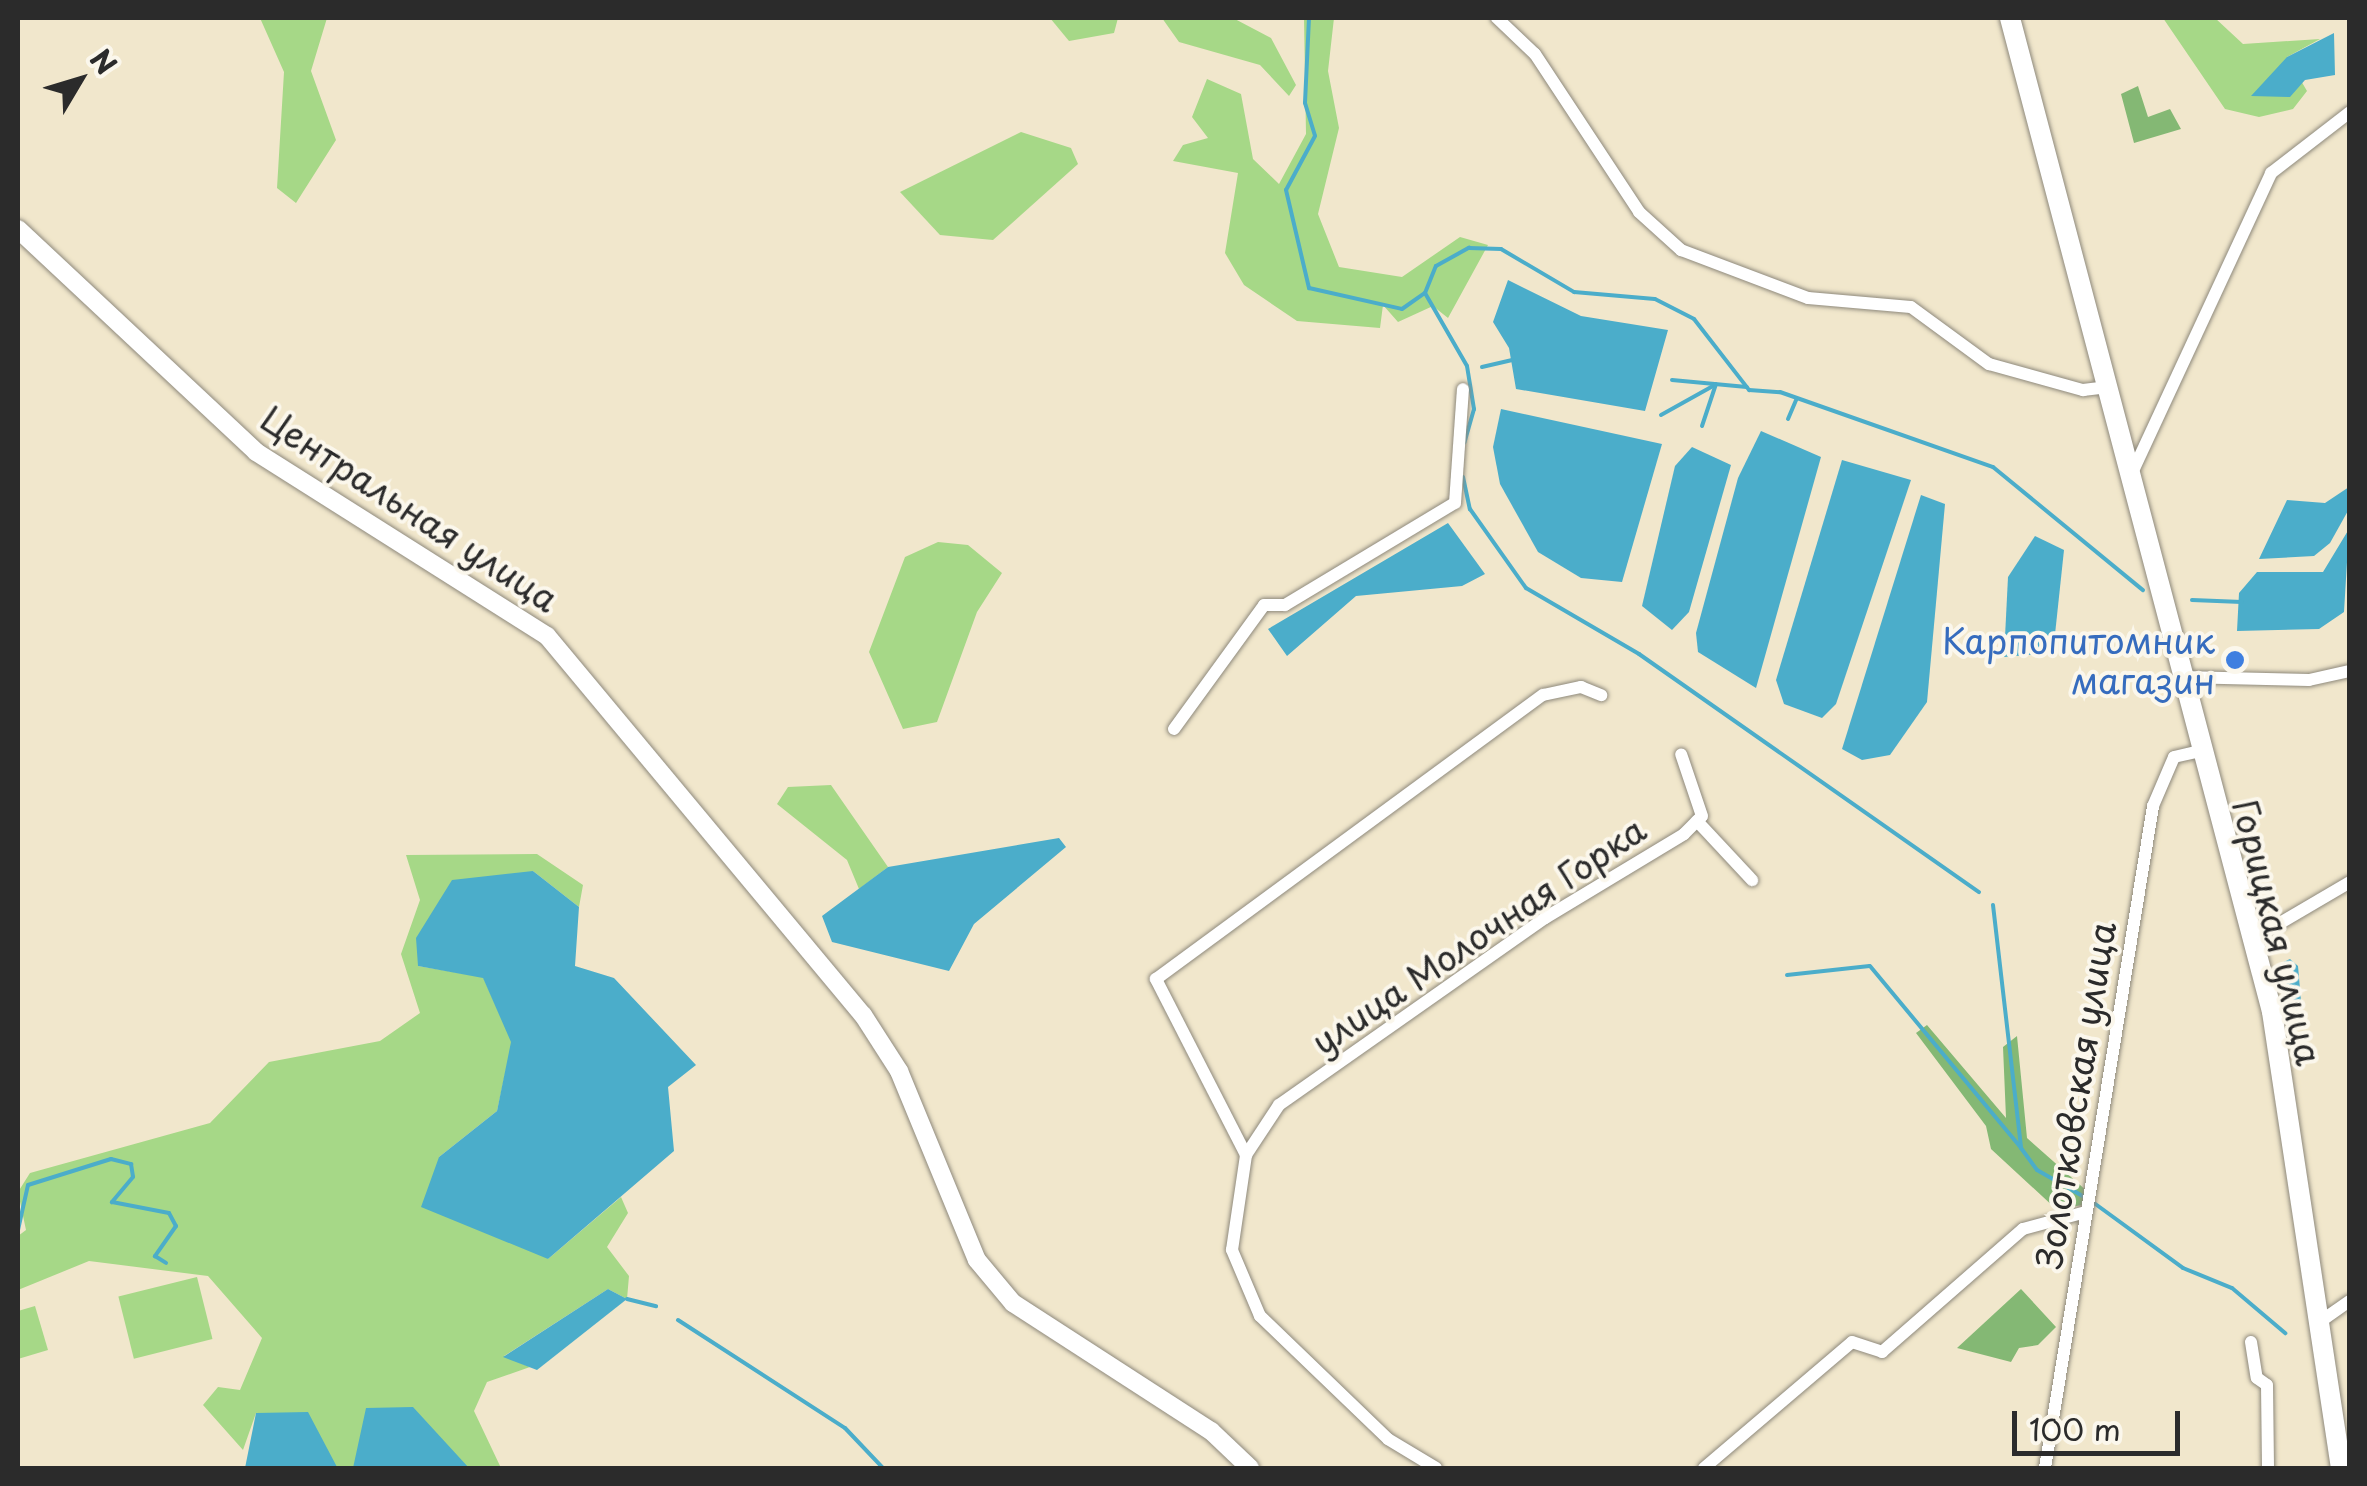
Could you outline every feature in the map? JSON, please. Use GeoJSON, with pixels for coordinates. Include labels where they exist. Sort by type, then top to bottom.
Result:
{"type":"FeatureCollection","features":[{"type":"Feature","properties":{"kind":"main road","name":"Горицкая улица"},"geometry":{"type":"LineString","coordinates":[[2010,18],[2132,476],[2196,752],[2253,939],[2321,1321],[2341,1468]]}},
{"type":"Feature","properties":{"kind":"main road","name":"Центральная улица"},"geometry":{"type":"LineString","coordinates":[[18,229],[256,452],[490,594],[587,682],[863,1015],[899,1071],[977,1260],[1001,1289],[1064,1342],[1211,1431],[1250,1468]]}},
{"type":"Feature","properties":{"kind":"street"},"geometry":{"type":"LineString","coordinates":[[1497,18],[1534,54],[1604,168],[1653,225],[1682,250],[1817,299],[1911,306],[1989,364],[2084,390],[2106,387]]}},
{"type":"Feature","properties":{"kind":"street"},"geometry":{"type":"LineString","coordinates":[[2132,476],[2271,173],[2350,112]]}},
{"type":"Feature","properties":{"kind":"street"},"geometry":{"type":"LineString","coordinates":[[1174,728],[1264,605],[1285,604],[1455,502],[1463,389]]}},
{"type":"Feature","properties":{"kind":"street"},"geometry":{"type":"LineString","coordinates":[[2179,677],[2309,680],[2350,671]]}},
{"type":"Feature","properties":{"kind":"street"},"geometry":{"type":"LineString","coordinates":[[1436,1468],[1388,1439],[1260,1316],[1232,1250],[1246,1155],[1156,979],[1543,695],[1581,687],[1601,695]]}},
{"type":"Feature","properties":{"kind":"street","name":"Золотковская улица"},"geometry":{"type":"LineString","coordinates":[[2044,1468],[2153,806],[2174,757],[2196,752]]}},
{"type":"Feature","properties":{"kind":"street","name":"улица Молочная Горка"},"geometry":{"type":"LineString","coordinates":[[1246,1155],[1279,1105],[1697,821],[1700,793],[1681,754]]}},
{"type":"Feature","properties":{"kind":"street"},"geometry":{"type":"LineString","coordinates":[[1697,821],[1752,880]]}},
{"type":"Feature","properties":{"kind":"street"},"geometry":{"type":"LineString","coordinates":[[2253,939],[2350,882]]}},
{"type":"Feature","properties":{"kind":"street"},"geometry":{"type":"LineString","coordinates":[[1704,1468],[1852,1342],[1882,1352],[2024,1230],[2088,1205]]}},
{"type":"Feature","properties":{"kind":"street"},"geometry":{"type":"LineString","coordinates":[[2321,1321],[2350,1301]]}},
{"type":"Feature","properties":{"kind":"street"},"geometry":{"type":"LineString","coordinates":[[2252,1342],[2257,1378],[2267,1384],[2268,1468]]}},
{"type":"Feature","properties":{"kind":"green space"},"geometry":{"type":"Polygon","coordinates":[[[260,18],[327,18],[311,71],[336,140],[296,203],[277,188],[284,72],[260,18]]]}},
{"type":"Feature","properties":{"kind":"green space"},"geometry":{"type":"Polygon","coordinates":[[[1050,18],[1118,18],[1114,33],[1069,41],[1050,18]]]}},
{"type":"Feature","properties":{"kind":"green space"},"geometry":{"type":"Polygon","coordinates":[[[1162,18],[1233,18],[1271,38],[1296,85],[1289,96],[1260,65],[1179,42],[1162,18]]]}},
{"type":"Feature","properties":{"kind":"green space"},"geometry":{"type":"Polygon","coordinates":[[[1304,18],[1334,18],[1328,71],[1339,128],[1318,214],[1339,267],[1402,277],[1460,237],[1488,245],[1448,318],[1433,306],[1398,322],[1383,305],[1380,328],[1297,321],[1244,285],[1225,253],[1238,173],[1173,161],[1183,145],[1208,138],[1192,117],[1207,79],[1241,94],[1253,159],[1279,184],[1306,134],[1304,18]]]}},
{"type":"Feature","properties":{"kind":"green space"},"geometry":{"type":"Polygon","coordinates":[[[2163,18],[2215,18],[2243,44],[2320,39],[2287,57],[2307,91],[2293,109],[2259,117],[2225,109],[2163,18]]]}},
{"type":"Feature","properties":{"kind":"green space"},"geometry":{"type":"Polygon","coordinates":[[[2138,86],[2148,117],[2170,109],[2181,129],[2134,143],[2121,94],[2138,86]]]}},
{"type":"Feature","properties":{"kind":"green space"},"geometry":{"type":"Polygon","coordinates":[[[1021,132],[1071,148],[1078,164],[993,240],[940,235],[900,192],[1021,132]]]}},
{"type":"Feature","properties":{"kind":"green space"},"geometry":{"type":"Polygon","coordinates":[[[938,542],[968,545],[1002,573],[977,612],[937,722],[903,729],[869,652],[905,557],[938,542]]]}},
{"type":"Feature","properties":{"kind":"green space"},"geometry":{"type":"Polygon","coordinates":[[[831,785],[888,867],[859,889],[847,860],[777,804],[788,787],[831,785]]]}},
{"type":"Feature","properties":{"kind":"green space"},"geometry":{"type":"Polygon","coordinates":[[[537,854],[583,885],[579,907],[533,871],[418,966],[483,977],[512,1042],[497,1111],[439,1157],[548,1259],[621,1197],[628,1213],[607,1247],[629,1276],[627,1299],[608,1289],[504,1356],[530,1367],[487,1382],[474,1411],[501,1468],[337,1467],[256,1413],[243,1450],[203,1405],[218,1387],[240,1390],[262,1338],[208,1276],[89,1261],[18,1290],[18,1236],[26,1230],[18,1192],[30,1173],[210,1123],[269,1062],[380,1041],[420,1013],[401,954],[420,900],[406,855],[537,854]]]}},
{"type":"Feature","properties":{"kind":"green space"},"geometry":{"type":"Polygon","coordinates":[[[1927,1025],[2006,1118],[2003,1047],[2017,1036],[2027,1138],[2088,1192],[2083,1205],[2056,1209],[1991,1149],[1986,1126],[1916,1033],[1927,1025]]]}},
{"type":"Feature","properties":{"kind":"green space"},"geometry":{"type":"Polygon","coordinates":[[[197,1277],[212,1339],[134,1359],[118,1297],[197,1277]]]}},
{"type":"Feature","properties":{"kind":"green space"},"geometry":{"type":"Polygon","coordinates":[[[2021,1289],[2056,1327],[2038,1345],[2019,1348],[2011,1362],[1957,1348],[2021,1289]]]}},
{"type":"Feature","properties":{"kind":"green space"},"geometry":{"type":"Polygon","coordinates":[[[35,1306],[48,1350],[18,1359],[18,1311],[35,1306]]]}},
{"type":"Feature","properties":{"kind":"water"},"geometry":{"type":"Polygon","coordinates":[[[2334,33],[2335,75],[2305,80],[2290,97],[2251,96],[2287,57],[2334,33]]]}},
{"type":"Feature","properties":{"kind":"water"},"geometry":{"type":"Polygon","coordinates":[[[1508,280],[1581,316],[1668,330],[1645,411],[1516,389],[1509,348],[1493,322],[1508,280]]]}},
{"type":"Feature","properties":{"kind":"water"},"geometry":{"type":"Polygon","coordinates":[[[1501,409],[1662,444],[1622,582],[1581,578],[1538,552],[1500,484],[1493,447],[1501,409]]]}},
{"type":"Feature","properties":{"kind":"water"},"geometry":{"type":"Polygon","coordinates":[[[1761,431],[1821,457],[1756,688],[1698,652],[1696,633],[1738,478],[1761,431]]]}},
{"type":"Feature","properties":{"kind":"water"},"geometry":{"type":"Polygon","coordinates":[[[1692,447],[1731,465],[1689,612],[1672,630],[1642,606],[1675,466],[1692,447]]]}},
{"type":"Feature","properties":{"kind":"water"},"geometry":{"type":"Polygon","coordinates":[[[1842,460],[1911,480],[1836,704],[1822,718],[1784,704],[1776,680],[1842,460]]]}},
{"type":"Feature","properties":{"kind":"water"},"geometry":{"type":"Polygon","coordinates":[[[2349,487],[2349,509],[2330,543],[2314,556],[2259,559],[2287,500],[2325,503],[2349,487]]]}},
{"type":"Feature","properties":{"kind":"water"},"geometry":{"type":"Polygon","coordinates":[[[1921,495],[1945,504],[1927,702],[1890,755],[1862,760],[1842,749],[1921,495]]]}},
{"type":"Feature","properties":{"kind":"water"},"geometry":{"type":"Polygon","coordinates":[[[1448,523],[1485,574],[1462,586],[1356,596],[1287,656],[1268,629],[1448,523]]]}},
{"type":"Feature","properties":{"kind":"water"},"geometry":{"type":"Polygon","coordinates":[[[2349,529],[2344,612],[2319,629],[2237,631],[2239,593],[2257,572],[2323,572],[2349,529]]]}},
{"type":"Feature","properties":{"kind":"water"},"geometry":{"type":"Polygon","coordinates":[[[2035,536],[2064,550],[2053,653],[2004,657],[2008,577],[2035,536]]]}},
{"type":"Feature","properties":{"kind":"water"},"geometry":{"type":"Polygon","coordinates":[[[1059,838],[1066,847],[974,924],[949,971],[832,942],[822,916],[888,867],[1059,838]]]}},
{"type":"Feature","properties":{"kind":"water"},"geometry":{"type":"Polygon","coordinates":[[[533,871],[579,907],[575,966],[614,978],[696,1065],[668,1087],[674,1151],[548,1259],[421,1207],[439,1157],[497,1111],[511,1042],[483,978],[418,966],[416,938],[452,880],[533,871]]]}},
{"type":"Feature","properties":{"kind":"water"},"geometry":{"type":"Polygon","coordinates":[[[2290,959],[2298,966],[2303,1024],[2288,1017],[2279,964],[2290,959]]]}},
{"type":"Feature","properties":{"kind":"water"},"geometry":{"type":"Polygon","coordinates":[[[608,1289],[627,1299],[537,1370],[503,1357],[608,1289]]]}},
{"type":"Feature","properties":{"kind":"water"},"geometry":{"type":"Polygon","coordinates":[[[413,1407],[469,1468],[353,1468],[366,1408],[413,1407]]]}},
{"type":"Feature","properties":{"kind":"water"},"geometry":{"type":"Polygon","coordinates":[[[308,1412],[337,1467],[353,1468],[245,1468],[256,1413],[308,1412]]]}},
{"type":"Feature","properties":{"kind":"waterway"},"geometry":{"type":"LineString","coordinates":[[1309,18],[1305,103],[1315,136],[1286,190],[1309,288],[1402,309],[1425,293],[1436,266],[1469,248],[1501,249],[1574,292],[1655,299],[1694,319],[1749,390],[1780,392],[1993,467],[2143,590]]}},
{"type":"Feature","properties":{"kind":"waterway"},"geometry":{"type":"LineString","coordinates":[[1425,293],[1467,366],[1474,409],[1464,443]]}},
{"type":"Feature","properties":{"kind":"waterway"},"geometry":{"type":"LineString","coordinates":[[1482,367],[1512,360]]}},
{"type":"Feature","properties":{"kind":"waterway"},"geometry":{"type":"LineString","coordinates":[[1672,380],[1747,387]]}},
{"type":"Feature","properties":{"kind":"waterway"},"geometry":{"type":"LineString","coordinates":[[1702,426],[1716,384]]}},
{"type":"Feature","properties":{"kind":"waterway"},"geometry":{"type":"LineString","coordinates":[[1661,415],[1713,386]]}},
{"type":"Feature","properties":{"kind":"waterway"},"geometry":{"type":"LineString","coordinates":[[1788,419],[1796,400]]}},
{"type":"Feature","properties":{"kind":"waterway"},"geometry":{"type":"LineString","coordinates":[[1463,477],[1470,509],[1526,588],[1639,654],[1979,892]]}},
{"type":"Feature","properties":{"kind":"waterway"},"geometry":{"type":"LineString","coordinates":[[2192,600],[2242,602]]}},
{"type":"Feature","properties":{"kind":"waterway"},"geometry":{"type":"LineString","coordinates":[[1993,905],[2021,1148],[2037,1170],[2086,1198]]}},
{"type":"Feature","properties":{"kind":"waterway"},"geometry":{"type":"LineString","coordinates":[[1787,975],[1870,966],[2021,1148]]}},
{"type":"Feature","properties":{"kind":"waterway"},"geometry":{"type":"LineString","coordinates":[[18,1230],[28,1185],[111,1159],[131,1164],[133,1177],[112,1202],[169,1213],[176,1226],[155,1256],[166,1263]]}},
{"type":"Feature","properties":{"kind":"waterway"},"geometry":{"type":"LineString","coordinates":[[2094,1203],[2183,1268],[2232,1288],[2285,1333]]}},
{"type":"Feature","properties":{"kind":"waterway"},"geometry":{"type":"LineString","coordinates":[[627,1299],[656,1306]]}},
{"type":"Feature","properties":{"kind":"waterway"},"geometry":{"type":"LineString","coordinates":[[678,1320],[845,1428],[883,1468]]}},
{"type":"Feature","properties":{"kind":"place","name":"Карпопитомник магазин"},"geometry":{"type":"Point","coordinates":[2235,660]}}]}
